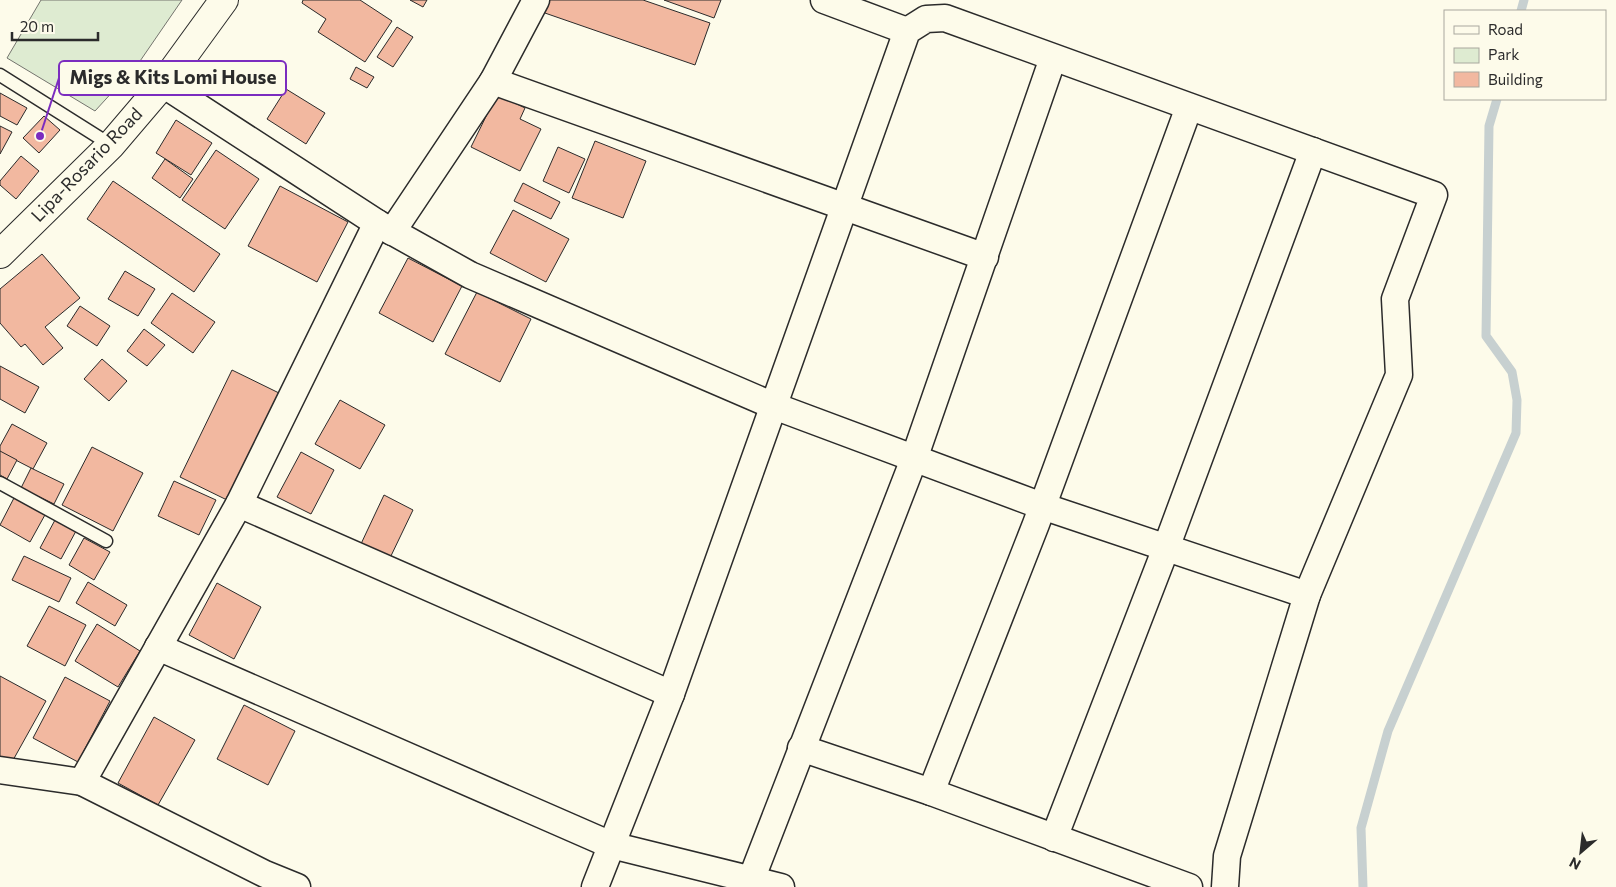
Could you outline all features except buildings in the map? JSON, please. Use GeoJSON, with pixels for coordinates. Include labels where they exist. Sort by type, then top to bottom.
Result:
{"type":"FeatureCollection","features":[{"type":"Feature","properties":{"kind":"main road","name":"Lipa-Rosario Road"},"geometry":{"type":"LineString","coordinates":[[0,254],[111,145],[163,84],[224,0]]}},
{"type":"Feature","properties":{"kind":"street"},"geometry":{"type":"LineString","coordinates":[[82,782],[239,504],[385,228],[493,81],[536,0]]}},
{"type":"Feature","properties":{"kind":"street"},"geometry":{"type":"LineString","coordinates":[[824,0],[908,31]]}},
{"type":"Feature","properties":{"kind":"street"},"geometry":{"type":"LineString","coordinates":[[595,887],[671,694],[908,31],[926,19],[945,18],[1434,196],[1394,299],[1400,374],[1307,595],[1227,856],[1225,887]]}},
{"type":"Feature","properties":{"kind":"street"},"geometry":{"type":"LineString","coordinates":[[752,880],[801,748],[914,459],[1053,58]]}},
{"type":"Feature","properties":{"kind":"street"},"geometry":{"type":"LineString","coordinates":[[493,81],[985,257]]}},
{"type":"Feature","properties":{"kind":"street"},"geometry":{"type":"LineString","coordinates":[[163,84],[385,228],[470,275],[774,406],[1042,506],[1307,595]]}},
{"type":"Feature","properties":{"kind":"street"},"geometry":{"type":"LineString","coordinates":[[931,792],[1042,506],[1189,106]]}},
{"type":"Feature","properties":{"kind":"street"},"geometry":{"type":"LineString","coordinates":[[1054,838],[1166,548],[1312,151]]}},
{"type":"Feature","properties":{"kind":"street"},"geometry":{"type":"LineString","coordinates":[[239,504],[671,694]]}},
{"type":"Feature","properties":{"kind":"street"},"geometry":{"type":"LineString","coordinates":[[158,647],[611,845],[781,887]]}},
{"type":"Feature","properties":{"kind":"street"},"geometry":{"type":"LineString","coordinates":[[801,748],[931,792],[1189,887]]}},
{"type":"Feature","properties":{"kind":"street"},"geometry":{"type":"LineString","coordinates":[[0,770],[82,782],[261,880],[296,887]]}},
{"type":"Feature","properties":{"kind":"lane"},"geometry":{"type":"LineString","coordinates":[[0,75],[111,145]]}},
{"type":"Feature","properties":{"kind":"lane"},"geometry":{"type":"LineString","coordinates":[[0,482],[106,542]]}},
{"type":"Feature","properties":{"kind":"green space"},"geometry":{"type":"Polygon","coordinates":[[[41,0],[182,0],[138,64],[95,111],[7,58],[41,0]]]}},
{"type":"Feature","properties":{"kind":"waterway"},"geometry":{"type":"LineString","coordinates":[[1521,10],[1524,0]]}},
{"type":"Feature","properties":{"kind":"waterway"},"geometry":{"type":"LineString","coordinates":[[1363,887],[1361,828],[1388,731],[1516,433],[1517,400],[1512,372],[1486,336],[1489,126],[1497,100]]}},
{"type":"Feature","properties":{"kind":"place","name":"Migs & Kits Lomi House"},"geometry":{"type":"Point","coordinates":[40,136]}}]}
